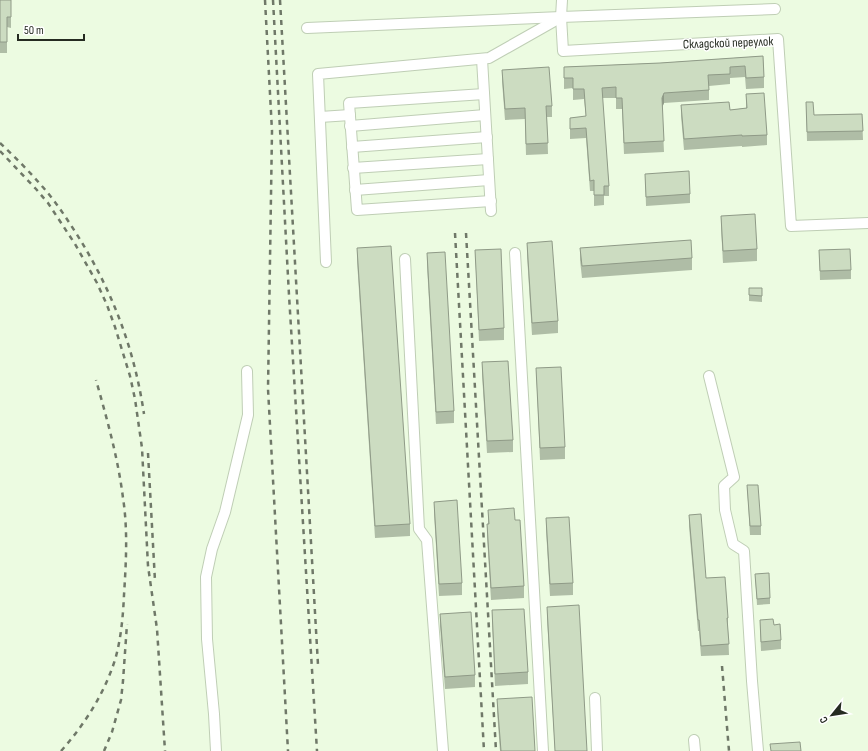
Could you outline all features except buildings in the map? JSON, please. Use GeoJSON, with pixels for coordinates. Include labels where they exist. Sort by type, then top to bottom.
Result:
{"type":"FeatureCollection","features":[{"type":"Feature","properties":{"kind":"lane","name":"Складской переулок"},"geometry":{"type":"LineString","coordinates":[[562,0],[561,17],[563,51],[778,39],[791,226],[868,223]]}},
{"type":"Feature","properties":{"kind":"lane"},"geometry":{"type":"LineString","coordinates":[[307,28],[775,9]]}},
{"type":"Feature","properties":{"kind":"lane"},"geometry":{"type":"LineString","coordinates":[[326,262],[318,74],[488,58],[561,17]]}},
{"type":"Feature","properties":{"kind":"lane"},"geometry":{"type":"LineString","coordinates":[[482,59],[491,206],[357,210],[349,103],[484,94]]}},
{"type":"Feature","properties":{"kind":"lane"},"geometry":{"type":"LineString","coordinates":[[320,117],[350,115]]}},
{"type":"Feature","properties":{"kind":"lane"},"geometry":{"type":"LineString","coordinates":[[350,126],[485,115]]}},
{"type":"Feature","properties":{"kind":"lane"},"geometry":{"type":"LineString","coordinates":[[352,147],[486,137]]}},
{"type":"Feature","properties":{"kind":"lane"},"geometry":{"type":"LineString","coordinates":[[354,168],[488,159]]}},
{"type":"Feature","properties":{"kind":"lane"},"geometry":{"type":"LineString","coordinates":[[355,190],[489,180]]}},
{"type":"Feature","properties":{"kind":"lane"},"geometry":{"type":"LineString","coordinates":[[515,253],[543,751]]}},
{"type":"Feature","properties":{"kind":"lane"},"geometry":{"type":"LineString","coordinates":[[405,259],[419,529],[427,540],[443,751]]}},
{"type":"Feature","properties":{"kind":"lane"},"geometry":{"type":"LineString","coordinates":[[216,751],[207,639],[206,577],[212,549],[226,512],[248,415],[247,371]]}},
{"type":"Feature","properties":{"kind":"lane"},"geometry":{"type":"LineString","coordinates":[[709,376],[734,477],[724,486],[725,510],[733,544],[744,551],[758,751]]}},
{"type":"Feature","properties":{"kind":"lane"},"geometry":{"type":"LineString","coordinates":[[595,698],[597,751]]}},
{"type":"Feature","properties":{"kind":"lane"},"geometry":{"type":"LineString","coordinates":[[694,740],[696,751]]}},
{"type":"Feature","properties":{"kind":"railway"},"geometry":{"type":"LineString","coordinates":[[265,0],[272,131],[268,389],[288,751]]}},
{"type":"Feature","properties":{"kind":"railway"},"geometry":{"type":"LineString","coordinates":[[273,0],[289,295],[317,751]]}},
{"type":"Feature","properties":{"kind":"railway"},"geometry":{"type":"LineString","coordinates":[[280,0],[318,665]]}},
{"type":"Feature","properties":{"kind":"railway"},"geometry":{"type":"LineString","coordinates":[[0,143],[31,174],[55,202],[89,254],[111,298],[128,342],[140,389],[144,414]]}},
{"type":"Feature","properties":{"kind":"railway"},"geometry":{"type":"LineString","coordinates":[[0,151],[48,203],[75,244],[97,283],[107,305],[130,376],[142,448],[148,566],[157,629],[165,751]]}},
{"type":"Feature","properties":{"kind":"railway"},"geometry":{"type":"LineString","coordinates":[[455,233],[484,751]]}},
{"type":"Feature","properties":{"kind":"railway"},"geometry":{"type":"LineString","coordinates":[[466,233],[496,751]]}},
{"type":"Feature","properties":{"kind":"railway"},"geometry":{"type":"LineString","coordinates":[[61,751],[86,719],[111,673],[119,644],[124,603],[126,559],[125,510],[115,453],[96,380]]}},
{"type":"Feature","properties":{"kind":"railway"},"geometry":{"type":"LineString","coordinates":[[148,453],[155,581]]}},
{"type":"Feature","properties":{"kind":"railway"},"geometry":{"type":"LineString","coordinates":[[104,751],[112,732],[121,700],[127,624]]}},
{"type":"Feature","properties":{"kind":"railway"},"geometry":{"type":"LineString","coordinates":[[722,666],[729,751]]}}]}
